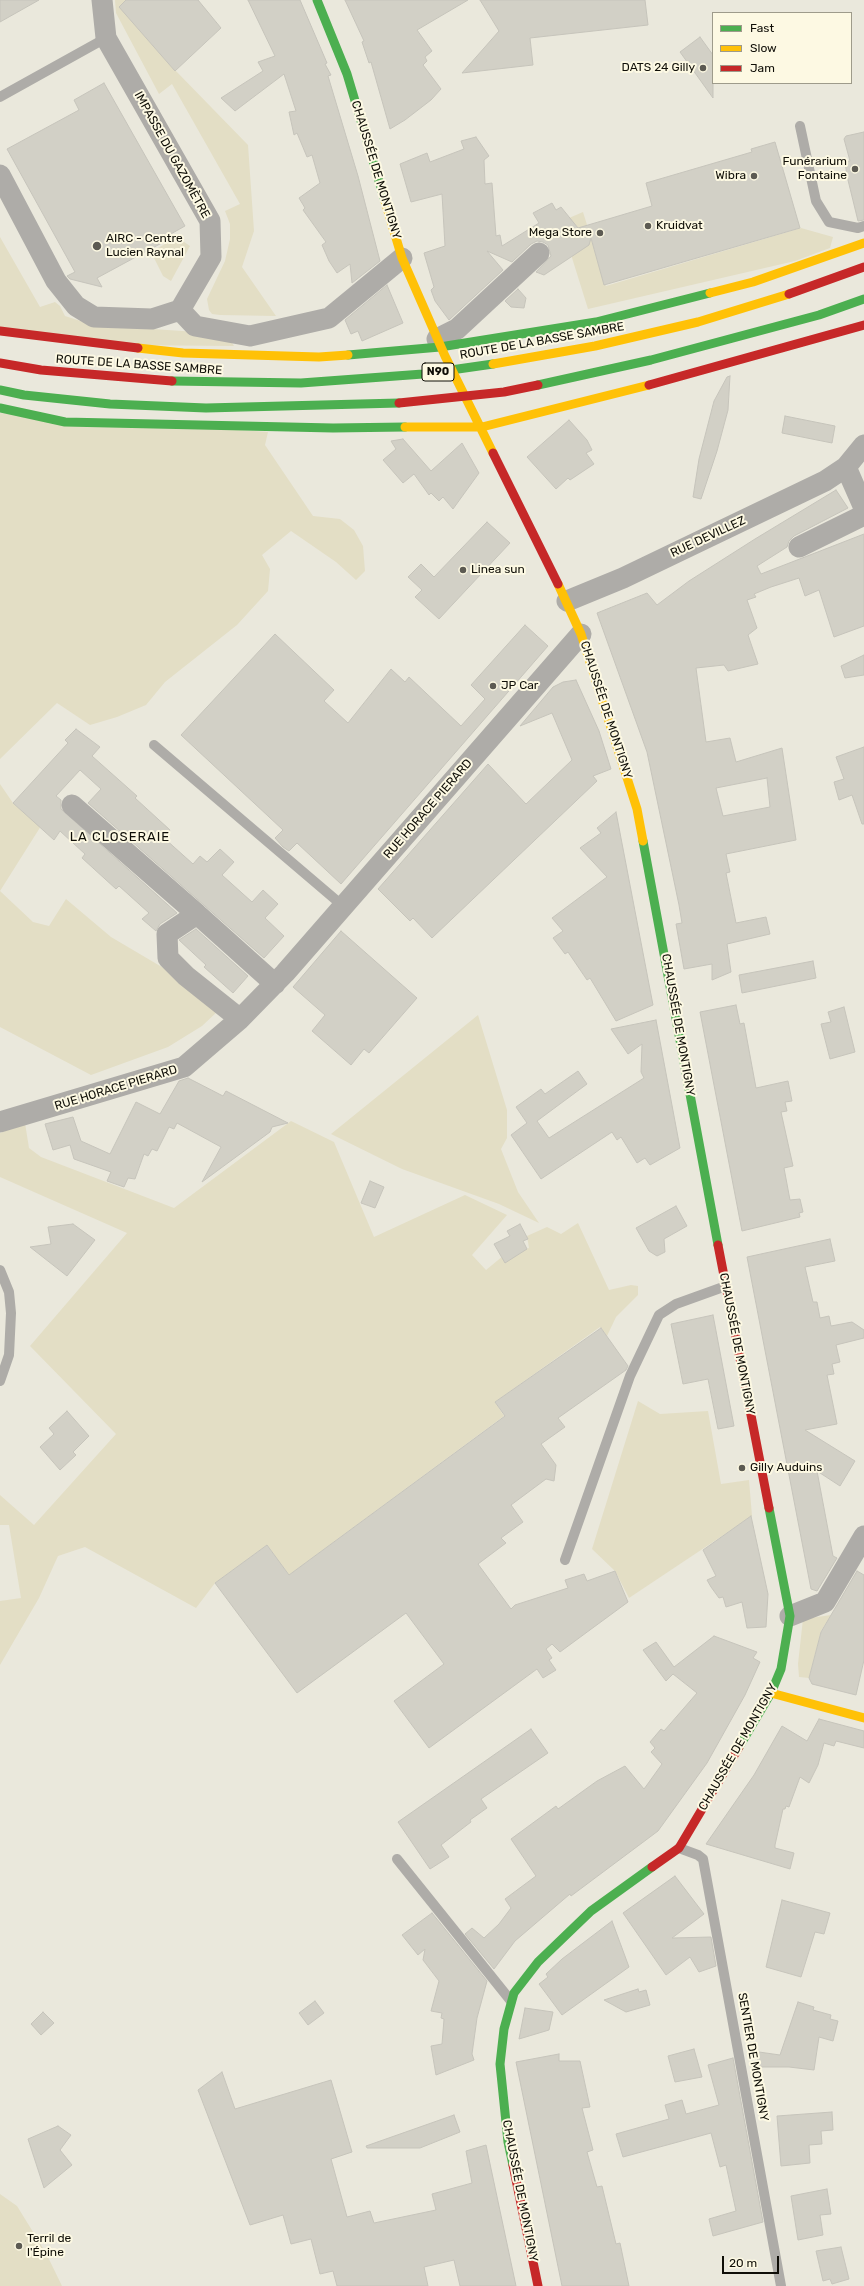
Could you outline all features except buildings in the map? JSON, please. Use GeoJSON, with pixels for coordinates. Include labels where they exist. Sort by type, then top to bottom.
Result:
{"type":"FeatureCollection","features":[{"type":"Feature","properties":{"kind":"main road","name":"CHAUSSÉE DE MONTIGNY"},"geometry":{"type":"LineString","coordinates":[[317,0],[347,74],[402,258],[441,347],[482,427],[581,634],[638,809],[726,1286],[790,1616],[781,1669],[771,1693],[679,1848],[591,1911],[538,1962],[514,1993],[504,2028],[500,2064],[508,2142],[538,2286]]}},
{"type":"Feature","properties":{"kind":"main road"},"geometry":{"type":"LineString","coordinates":[[0,331],[191,353],[319,357],[441,347],[596,322],[753,282],[864,243]]}},
{"type":"Feature","properties":{"kind":"main road","name":"ROUTE DE LA BASSE SAMBRE"},"geometry":{"type":"LineString","coordinates":[[0,363],[41,370],[185,382],[301,383],[423,374],[482,366],[594,346],[698,322],[808,288],[864,267]]}},
{"type":"Feature","properties":{"kind":"main road","name":"N90"},"geometry":{"type":"LineString","coordinates":[[0,390],[24,395],[110,404],[206,408],[381,405],[504,392],[651,360],[819,315],[864,299]]}},
{"type":"Feature","properties":{"kind":"main road"},"geometry":{"type":"LineString","coordinates":[[0,408],[65,422],[333,428],[482,427],[680,377],[864,325]]}},
{"type":"Feature","properties":{"kind":"main road"},"geometry":{"type":"LineString","coordinates":[[771,1693],[864,1718]]}},
{"type":"Feature","properties":{"kind":"street","name":"IMPASSE DU GAZOMÈTRE"},"geometry":{"type":"LineString","coordinates":[[102,0],[106,38],[210,221],[211,256],[180,310]]}},
{"type":"Feature","properties":{"kind":"street"},"geometry":{"type":"LineString","coordinates":[[3,188],[56,281],[76,306],[94,317],[152,319],[180,310],[195,326],[250,336],[329,318],[402,258]]}},
{"type":"Feature","properties":{"kind":"street"},"geometry":{"type":"LineString","coordinates":[[441,347],[457,328],[539,253]]}},
{"type":"Feature","properties":{"kind":"street","name":"RUE DEVILLEZ"},"geometry":{"type":"LineString","coordinates":[[567,602],[623,578],[825,481],[846,467],[864,445]]}},
{"type":"Feature","properties":{"kind":"street"},"geometry":{"type":"LineString","coordinates":[[846,467],[864,508]]}},
{"type":"Feature","properties":{"kind":"street"},"geometry":{"type":"LineString","coordinates":[[799,547],[864,515]]}},
{"type":"Feature","properties":{"kind":"street","name":"RUE HORACE PIERARD"},"geometry":{"type":"LineString","coordinates":[[0,1122],[184,1067],[240,1019],[275,984],[581,634]]}},
{"type":"Feature","properties":{"kind":"street"},"geometry":{"type":"LineString","coordinates":[[72,805],[275,984]]}},
{"type":"Feature","properties":{"kind":"street"},"geometry":{"type":"LineString","coordinates":[[197,914],[167,934],[168,958],[186,976],[240,1019]]}},
{"type":"Feature","properties":{"kind":"street"},"geometry":{"type":"LineString","coordinates":[[790,1616],[825,1602],[864,1536]]}},
{"type":"Feature","properties":{"kind":"lane"},"geometry":{"type":"LineString","coordinates":[[0,98],[106,38]]}},
{"type":"Feature","properties":{"kind":"lane"},"geometry":{"type":"LineString","coordinates":[[800,126],[816,201],[829,222],[858,228],[864,226]]}},
{"type":"Feature","properties":{"kind":"lane"},"geometry":{"type":"LineString","coordinates":[[154,746],[343,906]]}},
{"type":"Feature","properties":{"kind":"lane"},"geometry":{"type":"LineString","coordinates":[[0,1270],[10,1292],[11,1313],[9,1355],[0,1381]]}},
{"type":"Feature","properties":{"kind":"lane"},"geometry":{"type":"LineString","coordinates":[[565,1560],[630,1376],[659,1315],[676,1304],[726,1286]]}},
{"type":"Feature","properties":{"kind":"lane","name":"SENTIER DE MONTIGNY"},"geometry":{"type":"LineString","coordinates":[[679,1848],[698,1855],[703,1859],[781,2286]]}},
{"type":"Feature","properties":{"kind":"lane"},"geometry":{"type":"LineString","coordinates":[[397,1859],[512,2001]]}},
{"type":"Feature","properties":{"kind":"shaded area"},"geometry":{"type":"Polygon","coordinates":[[[115,0],[126,0],[120,7],[175,70],[248,145],[254,231],[242,267],[276,316],[220,315],[212,314],[209,310],[207,299],[225,261],[230,239],[230,224],[225,211],[240,204],[172,84],[159,94],[116,13],[115,0]]]}},
{"type":"Feature","properties":{"kind":"shaded area"},"geometry":{"type":"Polygon","coordinates":[[[583,212],[606,286],[801,228],[833,237],[830,248],[795,261],[588,309],[568,245],[555,224],[583,212]]]}},
{"type":"Feature","properties":{"kind":"shaded area"},"geometry":{"type":"Polygon","coordinates":[[[0,237],[40,307],[55,302],[60,306],[65,316],[93,325],[212,333],[229,338],[234,346],[118,345],[0,327],[0,237]]]}},
{"type":"Feature","properties":{"kind":"shaded area"},"geometry":{"type":"Polygon","coordinates":[[[177,237],[190,246],[171,281],[163,276],[151,252],[177,237]]]}},
{"type":"Feature","properties":{"kind":"shaded area"},"geometry":{"type":"Polygon","coordinates":[[[0,413],[268,432],[265,445],[313,516],[340,519],[354,530],[363,546],[365,571],[356,580],[336,562],[291,531],[262,555],[270,569],[268,591],[237,625],[165,682],[146,705],[117,717],[90,725],[57,703],[0,759],[0,413]]]}},
{"type":"Feature","properties":{"kind":"shaded area"},"geometry":{"type":"Polygon","coordinates":[[[0,784],[13,803],[41,826],[0,891],[0,784]]]}},
{"type":"Feature","properties":{"kind":"shaded area"},"geometry":{"type":"Polygon","coordinates":[[[0,891],[33,922],[49,926],[66,899],[111,937],[172,973],[218,1011],[202,1026],[168,1047],[91,1075],[0,1027],[0,891]]]}},
{"type":"Feature","properties":{"kind":"shaded area"},"geometry":{"type":"Polygon","coordinates":[[[478,1015],[507,1110],[507,1138],[501,1149],[518,1192],[539,1223],[499,1204],[402,1169],[331,1134],[478,1015]]]}},
{"type":"Feature","properties":{"kind":"shaded area"},"geometry":{"type":"Polygon","coordinates":[[[291,1121],[334,1142],[374,1237],[465,1195],[507,1215],[472,1255],[486,1270],[503,1256],[529,1248],[527,1236],[547,1227],[561,1234],[578,1223],[609,1290],[631,1285],[638,1286],[638,1295],[616,1317],[607,1336],[600,1327],[495,1402],[504,1416],[289,1575],[267,1545],[215,1583],[196,1608],[85,1547],[58,1556],[39,1598],[0,1665],[0,1601],[21,1598],[9,1525],[0,1525],[0,1495],[34,1525],[116,1434],[30,1346],[127,1233],[0,1177],[0,1133],[25,1123],[29,1148],[41,1157],[174,1208],[291,1121]]]}},
{"type":"Feature","properties":{"kind":"shaded area"},"geometry":{"type":"Polygon","coordinates":[[[638,1401],[660,1414],[708,1411],[721,1484],[749,1480],[752,1516],[629,1598],[615,1571],[592,1549],[638,1401]]]}},
{"type":"Feature","properties":{"kind":"shaded area"},"geometry":{"type":"Polygon","coordinates":[[[831,1615],[821,1631],[809,1678],[799,1677],[798,1664],[803,1619],[831,1615]]]}},
{"type":"Feature","properties":{"kind":"shaded area","name":"Terril de l'Épine"},"geometry":{"type":"Polygon","coordinates":[[[0,2194],[17,2206],[46,2253],[62,2286],[0,2286],[0,2194]]]}},
{"type":"Feature","properties":{"kind":"traffic: fast"},"geometry":{"type":"LineString","coordinates":[[317,0],[347,74],[385,201]]}},
{"type":"Feature","properties":{"kind":"traffic: fast"},"geometry":{"type":"LineString","coordinates":[[348,355],[440,347],[596,322],[710,293]]}},
{"type":"Feature","properties":{"kind":"traffic: fast"},"geometry":{"type":"LineString","coordinates":[[538,385],[651,360],[819,315],[864,299]]}},
{"type":"Feature","properties":{"kind":"traffic: fast"},"geometry":{"type":"LineString","coordinates":[[172,381],[301,383],[423,374],[493,364]]}},
{"type":"Feature","properties":{"kind":"traffic: fast"},"geometry":{"type":"LineString","coordinates":[[0,390],[24,395],[110,404],[206,408],[399,403]]}},
{"type":"Feature","properties":{"kind":"traffic: fast"},"geometry":{"type":"LineString","coordinates":[[0,408],[65,422],[333,428],[405,427]]}},
{"type":"Feature","properties":{"kind":"traffic: fast"},"geometry":{"type":"LineString","coordinates":[[643,841],[718,1245]]}},
{"type":"Feature","properties":{"kind":"traffic: fast"},"geometry":{"type":"LineString","coordinates":[[739,1747],[771,1693],[781,1669],[790,1616],[769,1508]]}},
{"type":"Feature","properties":{"kind":"traffic: fast"},"geometry":{"type":"LineString","coordinates":[[513,2165],[508,2142],[500,2064],[504,2029],[514,1993],[538,1962],[591,1911],[652,1867]]}},
{"type":"Feature","properties":{"kind":"traffic: slow"},"geometry":{"type":"LineString","coordinates":[[385,201],[402,258],[445,356],[493,453]]}},
{"type":"Feature","properties":{"kind":"traffic: slow"},"geometry":{"type":"LineString","coordinates":[[710,293],[753,282],[864,243]]}},
{"type":"Feature","properties":{"kind":"traffic: slow"},"geometry":{"type":"LineString","coordinates":[[493,364],[595,346],[698,322],[789,294]]}},
{"type":"Feature","properties":{"kind":"traffic: slow"},"geometry":{"type":"LineString","coordinates":[[138,348],[183,353],[319,357],[348,355]]}},
{"type":"Feature","properties":{"kind":"traffic: slow"},"geometry":{"type":"LineString","coordinates":[[405,427],[482,427],[649,385]]}},
{"type":"Feature","properties":{"kind":"traffic: slow"},"geometry":{"type":"LineString","coordinates":[[558,584],[581,634],[637,809],[643,841]]}},
{"type":"Feature","properties":{"kind":"traffic: slow"},"geometry":{"type":"LineString","coordinates":[[771,1693],[864,1718]]}},
{"type":"Feature","properties":{"kind":"traffic: jam"},"geometry":{"type":"LineString","coordinates":[[789,294],[864,267]]}},
{"type":"Feature","properties":{"kind":"traffic: jam"},"geometry":{"type":"LineString","coordinates":[[649,385],[864,325]]}},
{"type":"Feature","properties":{"kind":"traffic: jam"},"geometry":{"type":"LineString","coordinates":[[0,331],[138,348]]}},
{"type":"Feature","properties":{"kind":"traffic: jam"},"geometry":{"type":"LineString","coordinates":[[0,363],[41,370],[172,381]]}},
{"type":"Feature","properties":{"kind":"traffic: jam"},"geometry":{"type":"LineString","coordinates":[[399,403],[504,392],[538,385]]}},
{"type":"Feature","properties":{"kind":"traffic: jam"},"geometry":{"type":"LineString","coordinates":[[493,453],[558,584]]}},
{"type":"Feature","properties":{"kind":"traffic: jam"},"geometry":{"type":"LineString","coordinates":[[718,1245],[769,1508]]}},
{"type":"Feature","properties":{"kind":"traffic: jam"},"geometry":{"type":"LineString","coordinates":[[652,1867],[679,1848],[739,1747]]}},
{"type":"Feature","properties":{"kind":"traffic: jam"},"geometry":{"type":"LineString","coordinates":[[513,2165],[538,2286]]}},
{"type":"Feature","properties":{"kind":"place","name":"DATS 24 Gilly"},"geometry":{"type":"Point","coordinates":[703,68]}},
{"type":"Feature","properties":{"kind":"place","name":"Funérarium Fontaine"},"geometry":{"type":"Point","coordinates":[855,169]}},
{"type":"Feature","properties":{"kind":"place","name":"Wibra"},"geometry":{"type":"Point","coordinates":[754,176]}},
{"type":"Feature","properties":{"kind":"place","name":"Kruidvat"},"geometry":{"type":"Point","coordinates":[648,226]}},
{"type":"Feature","properties":{"kind":"place","name":"Mega Store"},"geometry":{"type":"Point","coordinates":[600,233]}},
{"type":"Feature","properties":{"kind":"place","name":"AIRC - Centre Lucien Raynal"},"geometry":{"type":"Point","coordinates":[97,246]}},
{"type":"Feature","properties":{"kind":"place","name":"Linea sun"},"geometry":{"type":"Point","coordinates":[463,570]}},
{"type":"Feature","properties":{"kind":"place","name":"JP Car"},"geometry":{"type":"Point","coordinates":[493,686]}},
{"type":"Feature","properties":{"kind":"place","name":"Gilly Auduins"},"geometry":{"type":"Point","coordinates":[742,1468]}},
{"type":"Feature","properties":{"kind":"place","name":"Terril de l'Épine"},"geometry":{"type":"Point","coordinates":[19,2246]}},
{"type":"Feature","properties":{"kind":"district","name":"LA CLOSERAIE"},"geometry":{"type":"Point","coordinates":[120,837]}}]}
